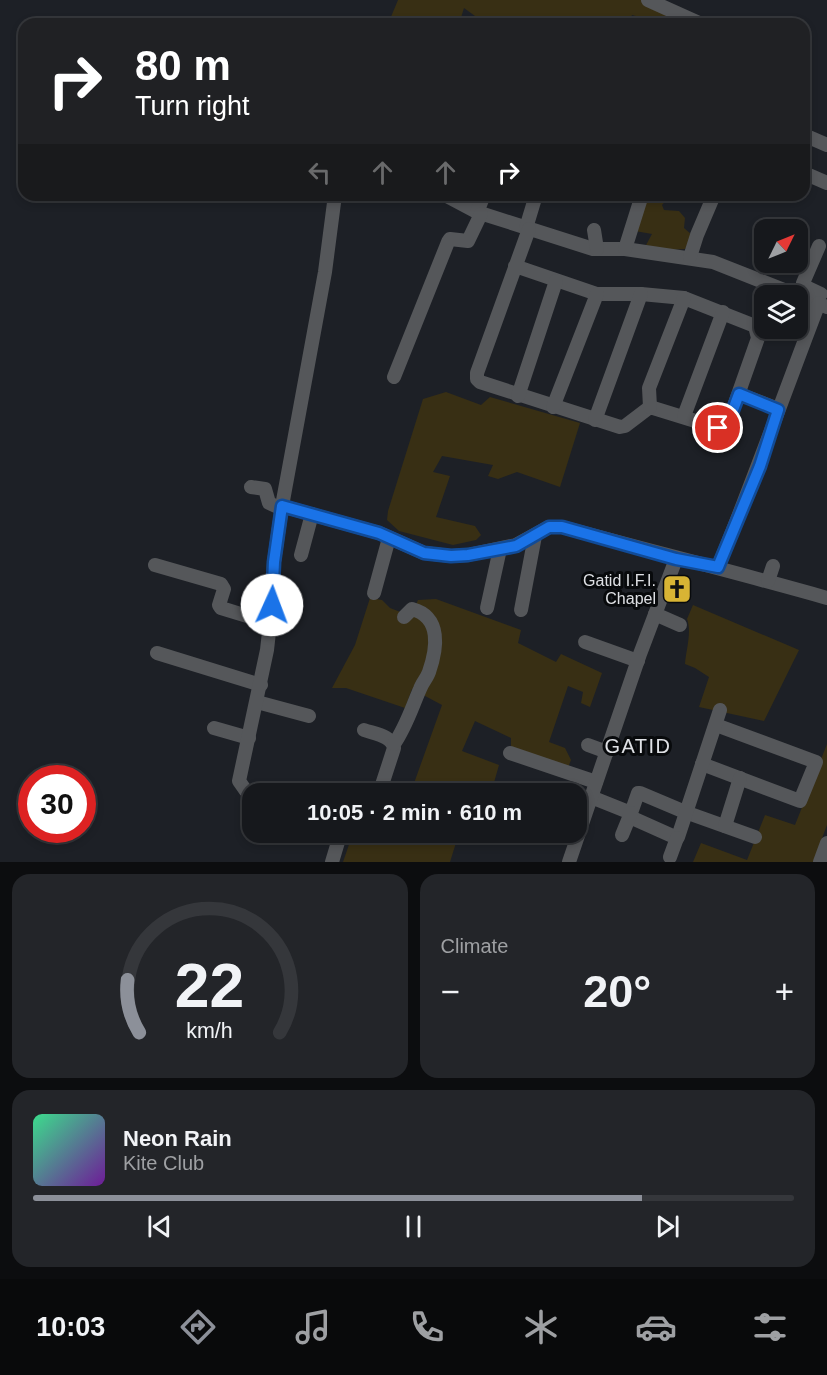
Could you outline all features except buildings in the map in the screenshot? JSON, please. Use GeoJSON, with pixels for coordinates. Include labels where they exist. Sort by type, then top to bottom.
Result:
{"type":"FeatureCollection","features":[{"type":"Feature","properties":{"kind":"street"},"geometry":{"type":"LineString","coordinates":[[648,0],[672,18]]}},
{"type":"Feature","properties":{"kind":"street"},"geometry":{"type":"LineString","coordinates":[[810,138],[827,145]]}},
{"type":"Feature","properties":{"kind":"street"},"geometry":{"type":"LineString","coordinates":[[810,176],[827,183]]}},
{"type":"Feature","properties":{"kind":"street"},"geometry":{"type":"LineString","coordinates":[[242,785],[239,781],[261,685],[282,508],[325,272],[333,201]]}},
{"type":"Feature","properties":{"kind":"street"},"geometry":{"type":"LineString","coordinates":[[456,201],[479,213],[597,249],[625,249],[713,262],[822,301]]}},
{"type":"Feature","properties":{"kind":"street"},"geometry":{"type":"LineString","coordinates":[[394,376],[448,242],[450,239],[468,241],[482,201]]}},
{"type":"Feature","properties":{"kind":"street"},"geometry":{"type":"LineString","coordinates":[[535,201],[528,228],[477,373],[477,379],[518,396],[620,427],[625,426],[650,407]]}},
{"type":"Feature","properties":{"kind":"street"},"geometry":{"type":"LineString","coordinates":[[625,249],[640,201]]}},
{"type":"Feature","properties":{"kind":"street"},"geometry":{"type":"LineString","coordinates":[[690,258],[711,201]]}},
{"type":"Feature","properties":{"kind":"street"},"geometry":{"type":"LineString","coordinates":[[594,230],[597,249]]}},
{"type":"Feature","properties":{"kind":"street"},"geometry":{"type":"LineString","coordinates":[[819,246],[803,283],[822,301]]}},
{"type":"Feature","properties":{"kind":"street"},"geometry":{"type":"LineString","coordinates":[[515,266],[597,294],[641,294],[684,298],[749,322],[757,331],[758,338],[739,394],[728,423],[723,427],[718,428],[650,407]]}},
{"type":"Feature","properties":{"kind":"street"},"geometry":{"type":"LineString","coordinates":[[518,396],[556,281]]}},
{"type":"Feature","properties":{"kind":"street"},"geometry":{"type":"LineString","coordinates":[[553,407],[597,294]]}},
{"type":"Feature","properties":{"kind":"street"},"geometry":{"type":"LineString","coordinates":[[594,420],[641,294]]}},
{"type":"Feature","properties":{"kind":"street"},"geometry":{"type":"LineString","coordinates":[[650,407],[649,388],[684,298]]}},
{"type":"Feature","properties":{"kind":"street"},"geometry":{"type":"LineString","coordinates":[[718,567],[760,466],[778,410],[822,301]]}},
{"type":"Feature","properties":{"kind":"street"},"geometry":{"type":"LineString","coordinates":[[684,416],[723,312]]}},
{"type":"Feature","properties":{"kind":"street"},"geometry":{"type":"LineString","coordinates":[[739,394],[778,410]]}},
{"type":"Feature","properties":{"kind":"street"},"geometry":{"type":"LineString","coordinates":[[251,487],[265,489],[269,503],[282,508],[370,530],[424,553],[468,555],[516,546],[549,527],[562,527],[827,598]]}},
{"type":"Feature","properties":{"kind":"street"},"geometry":{"type":"LineString","coordinates":[[301,555],[312,514]]}},
{"type":"Feature","properties":{"kind":"street"},"geometry":{"type":"LineString","coordinates":[[521,610],[535,536]]}},
{"type":"Feature","properties":{"kind":"street"},"geometry":{"type":"LineString","coordinates":[[374,593],[390,538]]}},
{"type":"Feature","properties":{"kind":"street"},"geometry":{"type":"LineString","coordinates":[[487,608],[500,549]]}},
{"type":"Feature","properties":{"kind":"street"},"geometry":{"type":"LineString","coordinates":[[569,862],[638,661],[676,559]]}},
{"type":"Feature","properties":{"kind":"street"},"geometry":{"type":"LineString","coordinates":[[155,565],[221,584],[224,589],[219,605],[222,608],[270,623]]}},
{"type":"Feature","properties":{"kind":"street"},"geometry":{"type":"LineString","coordinates":[[768,581],[773,566]]}},
{"type":"Feature","properties":{"kind":"street"},"geometry":{"type":"LineString","coordinates":[[383,783],[394,744],[402,733],[428,675],[436,641],[429,620],[420,611],[412,609],[404,617]]}},
{"type":"Feature","properties":{"kind":"street"},"geometry":{"type":"LineString","coordinates":[[655,614],[680,625]]}},
{"type":"Feature","properties":{"kind":"street"},"geometry":{"type":"LineString","coordinates":[[585,642],[638,661]]}},
{"type":"Feature","properties":{"kind":"street"},"geometry":{"type":"LineString","coordinates":[[157,653],[261,685]]}},
{"type":"Feature","properties":{"kind":"street"},"geometry":{"type":"LineString","coordinates":[[257,702],[309,716]]}},
{"type":"Feature","properties":{"kind":"street"},"geometry":{"type":"LineString","coordinates":[[670,857],[720,710]]}},
{"type":"Feature","properties":{"kind":"street"},"geometry":{"type":"LineString","coordinates":[[716,725],[816,762]]}},
{"type":"Feature","properties":{"kind":"street"},"geometry":{"type":"LineString","coordinates":[[214,728],[249,738]]}},
{"type":"Feature","properties":{"kind":"street"},"geometry":{"type":"LineString","coordinates":[[364,730],[391,740],[394,744]]}},
{"type":"Feature","properties":{"kind":"street"},"geometry":{"type":"LineString","coordinates":[[588,745],[607,752]]}},
{"type":"Feature","properties":{"kind":"street"},"geometry":{"type":"LineString","coordinates":[[702,764],[800,801],[821,748]]}},
{"type":"Feature","properties":{"kind":"street"},"geometry":{"type":"LineString","coordinates":[[510,753],[596,782]]}},
{"type":"Feature","properties":{"kind":"street"},"geometry":{"type":"LineString","coordinates":[[725,826],[740,778]]}},
{"type":"Feature","properties":{"kind":"street"},"geometry":{"type":"LineString","coordinates":[[622,835],[638,793],[640,793],[755,837]]}},
{"type":"Feature","properties":{"kind":"street"},"geometry":{"type":"LineString","coordinates":[[591,798],[676,838]]}},
{"type":"Feature","properties":{"kind":"street"},"geometry":{"type":"LineString","coordinates":[[332,862],[338,843]]}},
{"type":"Feature","properties":{"kind":"street"},"geometry":{"type":"LineString","coordinates":[[820,862],[827,843]]}},
{"type":"Feature","properties":{"kind":"shaded area"},"geometry":{"type":"Polygon","coordinates":[[[398,0],[642,0],[669,15],[664,18],[643,18],[632,15],[631,18],[478,18],[464,8],[461,18],[390,18],[398,0]]]}},
{"type":"Feature","properties":{"kind":"shaded area"},"geometry":{"type":"Polygon","coordinates":[[[643,201],[666,201],[662,205],[664,210],[679,211],[685,218],[684,228],[692,235],[685,249],[666,250],[646,245],[652,234],[635,231],[643,201]]]}},
{"type":"Feature","properties":{"kind":"shaded area"},"geometry":{"type":"Polygon","coordinates":[[[446,392],[481,405],[490,397],[580,423],[560,487],[517,472],[498,479],[488,476],[493,465],[442,456],[433,472],[450,476],[436,517],[475,526],[481,535],[476,540],[453,545],[399,531],[387,520],[423,399],[446,392]]]}},
{"type":"Feature","properties":{"kind":"shaded area"},"geometry":{"type":"Polygon","coordinates":[[[370,598],[382,600],[390,608],[411,616],[418,600],[436,599],[521,630],[518,643],[556,662],[561,654],[602,673],[590,707],[581,703],[583,692],[568,686],[549,742],[565,748],[571,760],[564,778],[511,746],[511,738],[475,721],[462,751],[499,765],[494,783],[414,783],[442,705],[412,689],[405,708],[346,688],[332,688],[355,645],[370,598]]]}},
{"type":"Feature","properties":{"kind":"shaded area"},"geometry":{"type":"Polygon","coordinates":[[[693,605],[799,650],[764,721],[699,707],[709,677],[685,664],[689,635],[687,619],[693,605]]]}},
{"type":"Feature","properties":{"kind":"shaded area"},"geometry":{"type":"Polygon","coordinates":[[[827,744],[827,825],[813,862],[693,862],[701,843],[747,860],[765,815],[795,825],[827,744]]]}},
{"type":"Feature","properties":{"kind":"shaded area"},"geometry":{"type":"Polygon","coordinates":[[[349,843],[456,843],[450,862],[343,862],[349,843]]]}},
{"type":"Feature","properties":{"kind":"place","name":"Gatid I.F.I. Chapel"},"geometry":{"type":"Point","coordinates":[677,589]}},
{"type":"Feature","properties":{"kind":"district","name":"GATID"},"geometry":{"type":"Point","coordinates":[638,746]}},
{"type":"Feature","properties":{"kind":"route"},"geometry":{"type":"LineString","coordinates":[[272,605],[274,562],[282,506],[370,530],[424,553],[468,555],[516,546],[549,527],[562,527],[676,559],[718,567],[760,466],[778,410],[739,394],[728,423],[718,428]]}}]}
